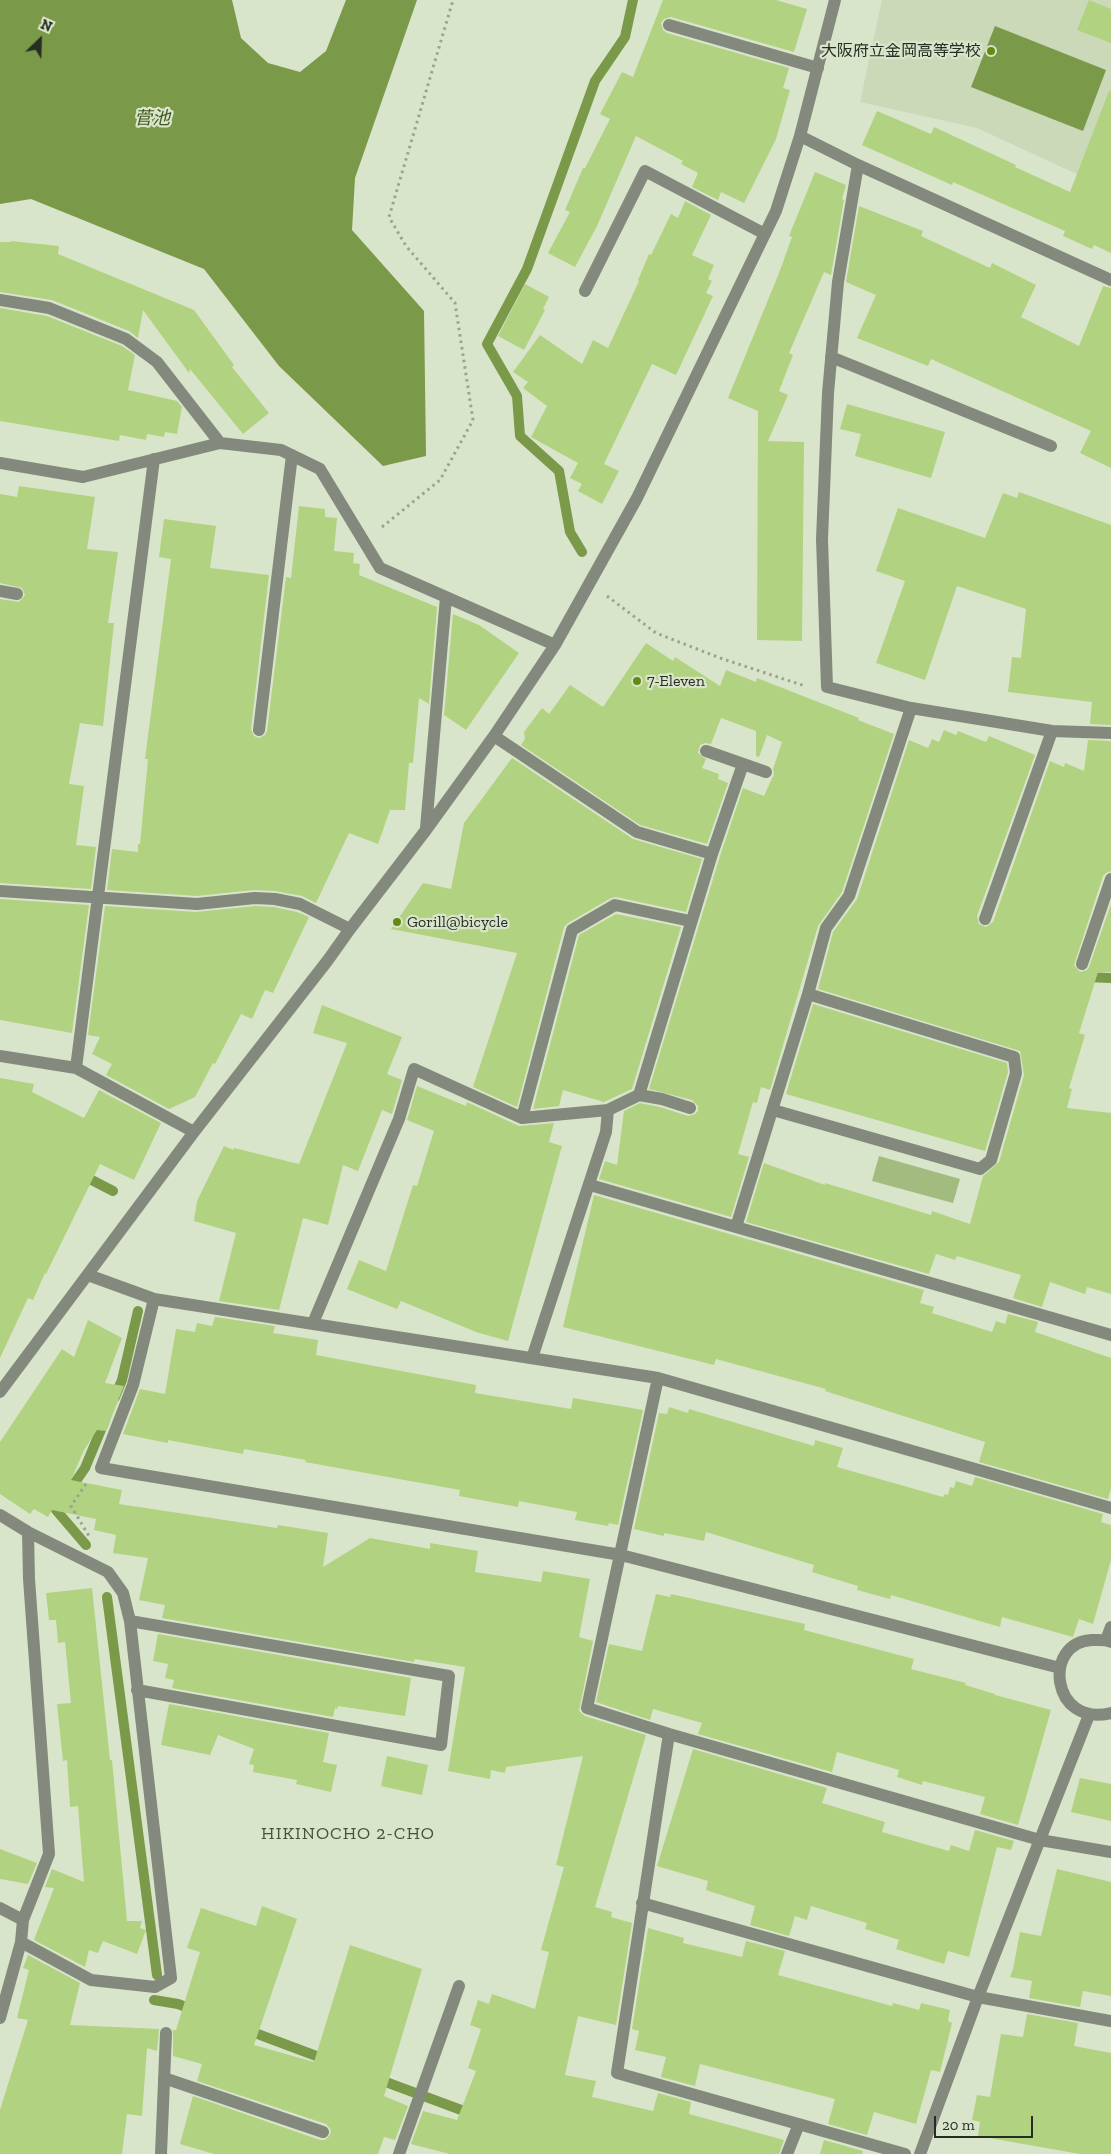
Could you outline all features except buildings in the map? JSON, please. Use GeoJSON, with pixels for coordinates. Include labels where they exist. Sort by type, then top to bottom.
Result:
{"type":"FeatureCollection","features":[{"type":"Feature","properties":{"kind":"street"},"geometry":{"type":"LineString","coordinates":[[0,1392],[194,1132],[426,830],[494,736],[554,645],[637,498],[776,211],[800,136],[835,0]]}},
{"type":"Feature","properties":{"kind":"street"},"geometry":{"type":"LineString","coordinates":[[668,25],[818,68]]}},
{"type":"Feature","properties":{"kind":"street"},"geometry":{"type":"LineString","coordinates":[[800,136],[858,165],[1111,280]]}},
{"type":"Feature","properties":{"kind":"street"},"geometry":{"type":"LineString","coordinates":[[858,165],[838,282],[832,357],[822,539],[827,687],[911,708],[1052,731],[1111,733]]}},
{"type":"Feature","properties":{"kind":"street"},"geometry":{"type":"LineString","coordinates":[[585,291],[645,171],[765,234]]}},
{"type":"Feature","properties":{"kind":"street"},"geometry":{"type":"LineString","coordinates":[[0,300],[49,308],[126,339],[157,362],[220,442]]}},
{"type":"Feature","properties":{"kind":"street"},"geometry":{"type":"LineString","coordinates":[[832,357],[1051,446]]}},
{"type":"Feature","properties":{"kind":"street"},"geometry":{"type":"LineString","coordinates":[[0,463],[83,478],[220,442],[281,450],[320,469],[380,568],[554,645]]}},
{"type":"Feature","properties":{"kind":"street"},"geometry":{"type":"LineString","coordinates":[[259,730],[292,455]]}},
{"type":"Feature","properties":{"kind":"street"},"geometry":{"type":"LineString","coordinates":[[76,1068],[154,459]]}},
{"type":"Feature","properties":{"kind":"street"},"geometry":{"type":"LineString","coordinates":[[0,591],[18,594]]}},
{"type":"Feature","properties":{"kind":"street"},"geometry":{"type":"LineString","coordinates":[[426,830],[446,597]]}},
{"type":"Feature","properties":{"kind":"street"},"geometry":{"type":"LineString","coordinates":[[736,1227],[808,994],[826,928],[849,896],[911,708]]}},
{"type":"Feature","properties":{"kind":"street"},"geometry":{"type":"LineString","coordinates":[[985,919],[1052,731]]}},
{"type":"Feature","properties":{"kind":"street"},"geometry":{"type":"LineString","coordinates":[[494,736],[637,832],[712,854]]}},
{"type":"Feature","properties":{"kind":"street"},"geometry":{"type":"LineString","coordinates":[[706,751],[766,772]]}},
{"type":"Feature","properties":{"kind":"street"},"geometry":{"type":"LineString","coordinates":[[639,1095],[690,922],[743,764]]}},
{"type":"Feature","properties":{"kind":"street"},"geometry":{"type":"LineString","coordinates":[[1082,964],[1111,879]]}},
{"type":"Feature","properties":{"kind":"street"},"geometry":{"type":"LineString","coordinates":[[0,891],[98,899],[197,904],[255,898],[275,899],[300,904],[350,929]]}},
{"type":"Feature","properties":{"kind":"street"},"geometry":{"type":"LineString","coordinates":[[522,1118],[572,930],[615,905],[690,922]]}},
{"type":"Feature","properties":{"kind":"street"},"geometry":{"type":"LineString","coordinates":[[773,1110],[980,1169],[991,1160],[1016,1073],[1014,1057],[808,994]]}},
{"type":"Feature","properties":{"kind":"street"},"geometry":{"type":"LineString","coordinates":[[0,1056],[76,1068],[194,1132]]}},
{"type":"Feature","properties":{"kind":"street"},"geometry":{"type":"LineString","coordinates":[[313,1323],[399,1119],[414,1069],[522,1118],[608,1110],[639,1095],[690,1108]]}},
{"type":"Feature","properties":{"kind":"street"},"geometry":{"type":"LineString","coordinates":[[532,1358],[590,1185],[606,1132],[608,1110]]}},
{"type":"Feature","properties":{"kind":"street"},"geometry":{"type":"LineString","coordinates":[[590,1185],[1111,1335]]}},
{"type":"Feature","properties":{"kind":"street"},"geometry":{"type":"LineString","coordinates":[[88,1274],[154,1299],[658,1378],[1111,1508]]}},
{"type":"Feature","properties":{"kind":"street"},"geometry":{"type":"LineString","coordinates":[[154,1299],[133,1385],[101,1468],[621,1555],[1060,1668]]}},
{"type":"Feature","properties":{"kind":"street"},"geometry":{"type":"LineString","coordinates":[[658,1378],[587,1708],[669,1734],[1040,1840],[1111,1852]]}},
{"type":"Feature","properties":{"kind":"street"},"geometry":{"type":"LineString","coordinates":[[0,1515],[28,1532],[108,1572],[124,1593],[130,1620],[171,1978],[155,1987],[91,1980],[20,1942]]}},
{"type":"Feature","properties":{"kind":"street"},"geometry":{"type":"LineString","coordinates":[[0,2018],[20,1942],[23,1920],[49,1854],[29,1579],[28,1532]]}},
{"type":"Feature","properties":{"kind":"street"},"geometry":{"type":"LineString","coordinates":[[130,1620],[449,1676],[442,1745],[137,1690]]}},
{"type":"Feature","properties":{"kind":"street"},"geometry":{"type":"LineString","coordinates":[[1111,1627],[1108,1641],[1086,1641],[1073,1647],[1065,1656],[1060,1668],[1061,1690],[1067,1701],[1076,1709],[1088,1715],[1111,1713]]}},
{"type":"Feature","properties":{"kind":"street"},"geometry":{"type":"LineString","coordinates":[[920,2154],[978,1997],[1088,1715]]}},
{"type":"Feature","properties":{"kind":"street"},"geometry":{"type":"LineString","coordinates":[[669,1734],[617,2073],[905,2154]]}},
{"type":"Feature","properties":{"kind":"street"},"geometry":{"type":"LineString","coordinates":[[642,1903],[978,1997],[1111,2021]]}},
{"type":"Feature","properties":{"kind":"street"},"geometry":{"type":"LineString","coordinates":[[0,1908],[23,1920]]}},
{"type":"Feature","properties":{"kind":"street"},"geometry":{"type":"LineString","coordinates":[[399,2154],[459,1986]]}},
{"type":"Feature","properties":{"kind":"street"},"geometry":{"type":"LineString","coordinates":[[161,2154],[166,2033]]}},
{"type":"Feature","properties":{"kind":"street"},"geometry":{"type":"LineString","coordinates":[[164,2078],[323,2132]]}},
{"type":"Feature","properties":{"kind":"street"},"geometry":{"type":"LineString","coordinates":[[787,2154],[798,2124]]}},
{"type":"Feature","properties":{"kind":"path"},"geometry":{"type":"LineString","coordinates":[[364,540],[390,522],[440,480],[473,420],[455,303],[406,246],[389,217],[452,0]]}},
{"type":"Feature","properties":{"kind":"path"},"geometry":{"type":"LineString","coordinates":[[589,583],[656,633],[720,658],[813,689],[827,687]]}},
{"type":"Feature","properties":{"kind":"path"},"geometry":{"type":"LineString","coordinates":[[101,1468],[90,1479],[71,1506],[99,1550],[108,1572]]}},
{"type":"Feature","properties":{"kind":"shaded area","name":"大阪府立金岡高等学校"},"geometry":{"type":"Polygon","coordinates":[[[882,0],[1111,0],[1111,190],[977,128],[860,102],[882,0]]]}},
{"type":"Feature","properties":{"kind":"shaded area"},"geometry":{"type":"Polygon","coordinates":[[[879,1156],[960,1179],[953,1203],[872,1181],[879,1156]]]}},
{"type":"Feature","properties":{"kind":"water","name":"菅池"},"geometry":{"type":"Polygon","coordinates":[[[0,0],[232,0],[241,38],[268,63],[300,72],[326,51],[346,0],[417,0],[355,178],[352,230],[424,311],[426,456],[383,466],[279,366],[204,269],[31,199],[0,204],[0,0]]]}},
{"type":"Feature","properties":{"kind":"water"},"geometry":{"type":"Polygon","coordinates":[[[995,26],[1106,70],[1083,131],[971,87],[995,26]]]}},
{"type":"Feature","properties":{"kind":"waterway"},"geometry":{"type":"LineString","coordinates":[[582,552],[570,532],[559,471],[520,436],[517,396],[487,344],[527,269],[595,81],[625,37],[633,0]]}},
{"type":"Feature","properties":{"kind":"waterway"},"geometry":{"type":"LineString","coordinates":[[1085,977],[1111,978]]}},
{"type":"Feature","properties":{"kind":"waterway"},"geometry":{"type":"LineString","coordinates":[[80,1174],[113,1191]]}},
{"type":"Feature","properties":{"kind":"waterway"},"geometry":{"type":"LineString","coordinates":[[115,1397],[122,1380],[138,1311]]}},
{"type":"Feature","properties":{"kind":"waterway"},"geometry":{"type":"LineString","coordinates":[[86,1545],[56,1510],[85,1468],[105,1420]]}},
{"type":"Feature","properties":{"kind":"waterway"},"geometry":{"type":"LineString","coordinates":[[107,1597],[157,1975]]}},
{"type":"Feature","properties":{"kind":"waterway"},"geometry":{"type":"LineString","coordinates":[[154,2000],[178,2004],[196,2011]]}},
{"type":"Feature","properties":{"kind":"waterway"},"geometry":{"type":"LineString","coordinates":[[247,2030],[327,2060]]}},
{"type":"Feature","properties":{"kind":"waterway"},"geometry":{"type":"LineString","coordinates":[[375,2078],[472,2114]]}},
{"type":"Feature","properties":{"kind":"place","name":"大阪府立金岡高等学校"},"geometry":{"type":"Point","coordinates":[991,51]}},
{"type":"Feature","properties":{"kind":"place","name":"7-Eleven"},"geometry":{"type":"Point","coordinates":[637,681]}},
{"type":"Feature","properties":{"kind":"place","name":"Gorill@bicycle"},"geometry":{"type":"Point","coordinates":[397,922]}},
{"type":"Feature","properties":{"kind":"district","name":"HIKINOCHO 2-CHO"},"geometry":{"type":"Point","coordinates":[348,1834]}}]}
